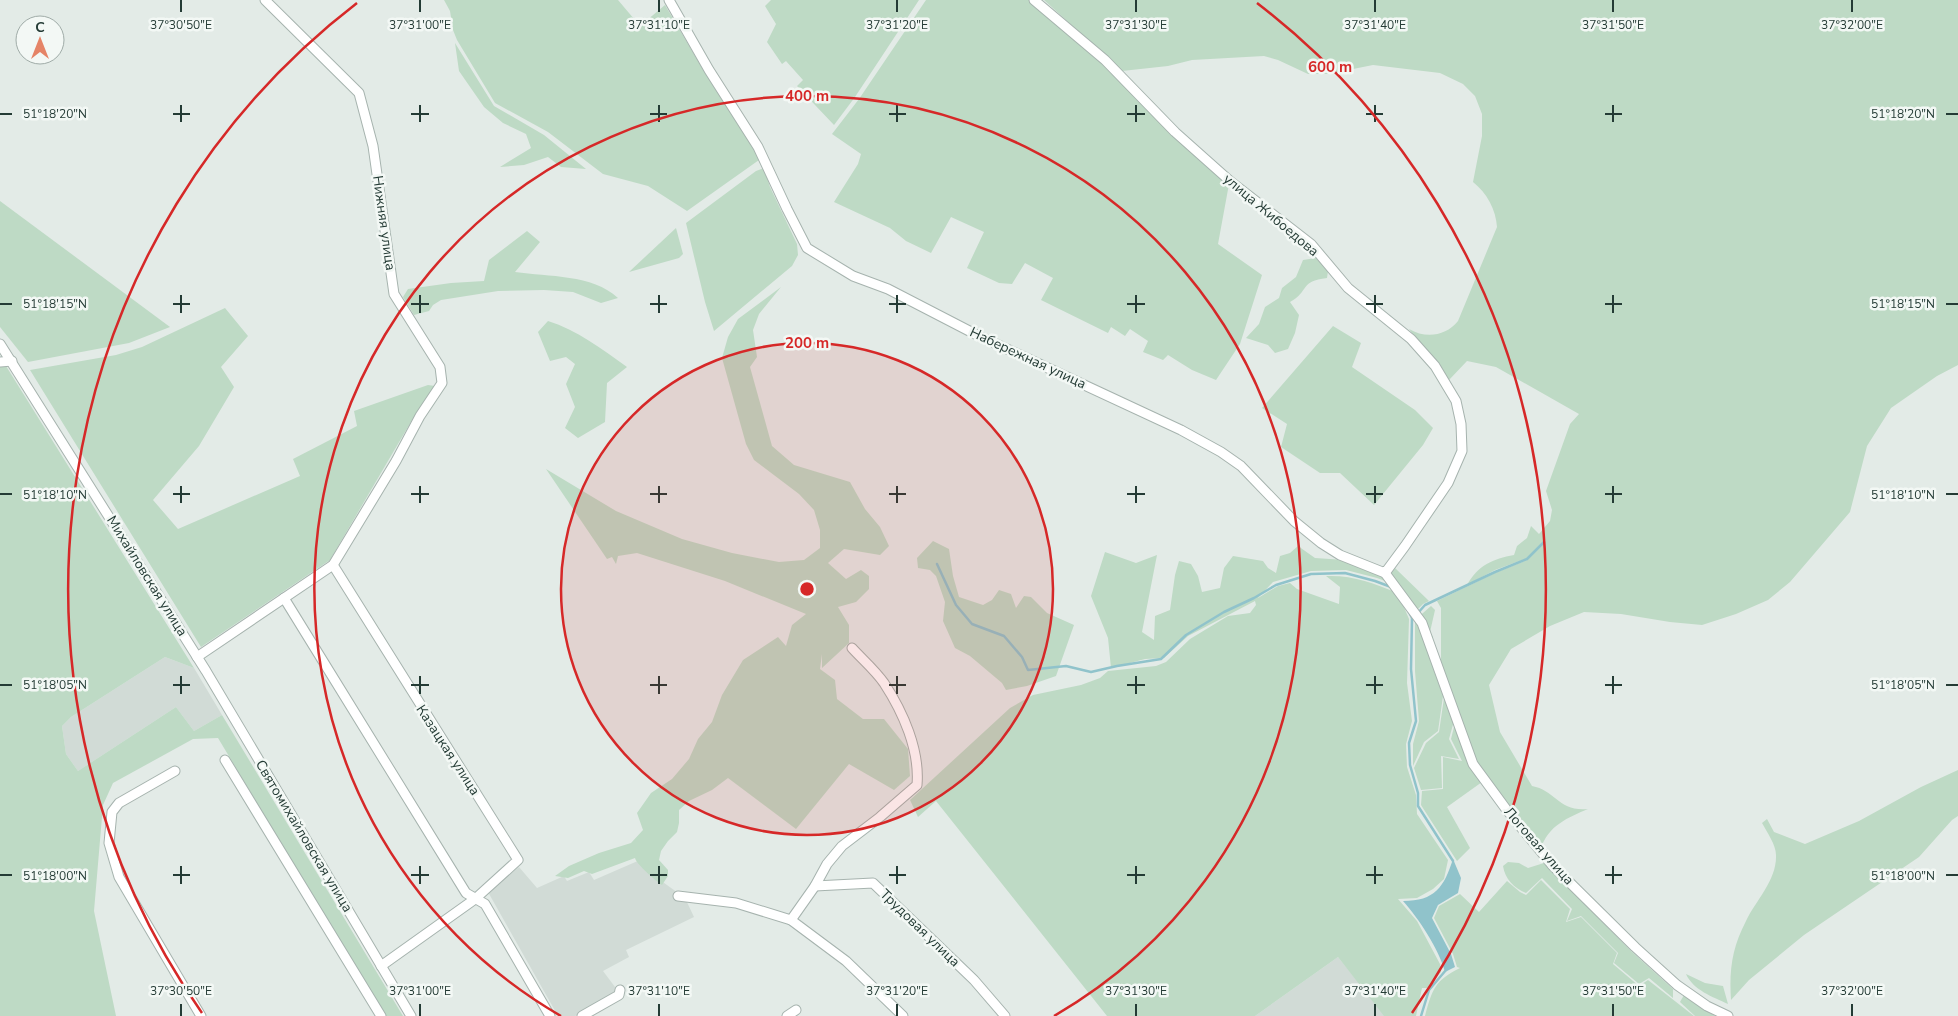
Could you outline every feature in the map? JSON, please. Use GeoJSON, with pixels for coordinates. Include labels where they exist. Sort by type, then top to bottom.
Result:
{"type":"FeatureCollection","features":[{"type":"Feature","properties":{"kind":"street","name":"Нижняя улица"},"geometry":{"type":"LineString","coordinates":[[265,0],[359,93],[373,146],[394,294],[440,367],[442,383],[420,416],[396,461],[333,565]]}},
{"type":"Feature","properties":{"kind":"street","name":"Набережная улица"},"geometry":{"type":"LineString","coordinates":[[669,0],[709,70],[758,147],[786,209],[807,248],[853,276],[888,289],[977,335],[1181,430],[1221,452],[1242,466],[1294,521],[1321,543],[1340,555],[1387,576]]}},
{"type":"Feature","properties":{"kind":"street","name":"улица Жибоедова"},"geometry":{"type":"LineString","coordinates":[[1034,0],[1105,60],[1175,132],[1230,182],[1311,244],[1348,288],[1411,339],[1435,366],[1456,402],[1461,424],[1462,450],[1448,483],[1387,576]]}},
{"type":"Feature","properties":{"kind":"street","name":"Михайловская улица"},"geometry":{"type":"LineString","coordinates":[[0,344],[197,657]]}},
{"type":"Feature","properties":{"kind":"street"},"geometry":{"type":"LineString","coordinates":[[0,362],[12,361]]}},
{"type":"Feature","properties":{"kind":"street"},"geometry":{"type":"LineString","coordinates":[[197,657],[333,565]]}},
{"type":"Feature","properties":{"kind":"street","name":"Казацкая улица"},"geometry":{"type":"LineString","coordinates":[[333,565],[518,860],[475,899],[381,966]]}},
{"type":"Feature","properties":{"kind":"street","name":"Логовая улица"},"geometry":{"type":"LineString","coordinates":[[1387,576],[1422,623],[1473,764],[1506,809],[1552,865],[1635,947],[1677,985],[1708,1006],[1728,1016]]}},
{"type":"Feature","properties":{"kind":"street"},"geometry":{"type":"LineString","coordinates":[[284,598],[466,893],[484,904],[550,1016]]}},
{"type":"Feature","properties":{"kind":"street"},"geometry":{"type":"LineString","coordinates":[[791,920],[815,886],[827,864],[842,846],[917,785],[918,775],[912,744],[903,717],[883,681],[852,648]]}},
{"type":"Feature","properties":{"kind":"street","name":"Святомихайловская улица"},"geometry":{"type":"LineString","coordinates":[[197,657],[410,1016]]}},
{"type":"Feature","properties":{"kind":"street","name":"Святомихайловская улица"},"geometry":{"type":"LineString","coordinates":[[225,760],[381,1016]]}},
{"type":"Feature","properties":{"kind":"street"},"geometry":{"type":"LineString","coordinates":[[175,771],[119,803],[112,812],[110,843],[120,877],[201,1016]]}},
{"type":"Feature","properties":{"kind":"street","name":"Трудовая улица"},"geometry":{"type":"LineString","coordinates":[[815,886],[873,883],[974,980],[1005,1016]]}},
{"type":"Feature","properties":{"kind":"street"},"geometry":{"type":"LineString","coordinates":[[678,896],[736,902],[791,920],[846,961],[903,1016]]}},
{"type":"Feature","properties":{"kind":"street"},"geometry":{"type":"LineString","coordinates":[[582,1016],[620,995],[620,990]]}},
{"type":"Feature","properties":{"kind":"street"},"geometry":{"type":"LineString","coordinates":[[787,1016],[796,1010]]}},
{"type":"Feature","properties":{"kind":"shaded area"},"geometry":{"type":"Polygon","coordinates":[[[165,657],[194,668],[222,715],[194,731],[176,707],[78,771],[66,754],[62,726],[71,717],[165,657]]]}},
{"type":"Feature","properties":{"kind":"shaded area"},"geometry":{"type":"Polygon","coordinates":[[[640,860],[660,880],[685,898],[694,917],[626,950],[629,957],[603,971],[618,991],[617,995],[575,1016],[558,1016],[488,892],[519,867],[537,888],[564,876],[567,881],[589,872],[594,880],[640,860]]]}},
{"type":"Feature","properties":{"kind":"shaded area"},"geometry":{"type":"Polygon","coordinates":[[[1338,957],[1386,1016],[1255,1016],[1338,957]]]}},
{"type":"Feature","properties":{"kind":"green space"},"geometry":{"type":"Polygon","coordinates":[[[444,0],[618,0],[640,26],[665,5],[705,73],[755,150],[759,160],[687,211],[648,186],[603,174],[548,132],[495,103],[457,40],[453,30],[450,11],[444,0]]]}},
{"type":"Feature","properties":{"kind":"green space"},"geometry":{"type":"Polygon","coordinates":[[[771,0],[919,0],[855,97],[834,125],[797,86],[803,80],[786,61],[782,64],[767,42],[776,24],[765,6],[771,0]]]}},
{"type":"Feature","properties":{"kind":"green space"},"geometry":{"type":"Polygon","coordinates":[[[926,0],[1030,0],[1107,67],[1229,184],[1218,244],[1262,275],[1240,344],[1216,380],[1192,370],[1168,355],[1163,360],[1143,352],[1148,341],[1130,329],[1125,336],[1111,327],[1108,333],[1041,300],[1053,278],[1025,263],[1012,284],[999,283],[967,268],[984,232],[951,217],[931,253],[906,241],[890,228],[834,202],[858,164],[861,154],[832,134],[859,99],[926,0]]]}},
{"type":"Feature","properties":{"kind":"green space"},"geometry":{"type":"Polygon","coordinates":[[[1044,0],[1958,0],[1958,365],[1937,376],[1891,408],[1867,446],[1850,512],[1790,582],[1768,600],[1736,614],[1702,625],[1621,614],[1584,612],[1550,626],[1511,649],[1489,685],[1500,732],[1532,786],[1540,788],[1570,807],[1588,809],[1566,819],[1553,828],[1541,849],[1475,762],[1441,671],[1441,608],[1437,601],[1527,560],[1545,542],[1546,540],[1527,558],[1495,570],[1467,585],[1476,572],[1487,564],[1514,555],[1517,546],[1527,538],[1531,526],[1539,534],[1550,521],[1552,510],[1546,491],[1570,424],[1579,414],[1496,367],[1467,361],[1449,380],[1409,329],[1429,335],[1442,333],[1458,321],[1497,227],[1495,214],[1490,202],[1483,191],[1473,182],[1482,136],[1482,114],[1475,96],[1463,84],[1440,73],[1373,65],[1328,74],[1308,74],[1278,60],[1264,56],[1192,60],[1168,66],[1122,71],[1044,0]]]}},
{"type":"Feature","properties":{"kind":"green space"},"geometry":{"type":"Polygon","coordinates":[[[455,43],[494,106],[544,135],[586,169],[561,167],[548,157],[524,165],[500,167],[531,148],[526,134],[503,123],[484,107],[459,71],[455,43]]]}},
{"type":"Feature","properties":{"kind":"green space"},"geometry":{"type":"Polygon","coordinates":[[[764,168],[770,187],[797,244],[798,255],[792,266],[714,331],[686,223],[756,171],[764,168]]]}},
{"type":"Feature","properties":{"kind":"green space"},"geometry":{"type":"Polygon","coordinates":[[[0,201],[170,327],[129,343],[28,362],[0,327],[0,201]]]}},
{"type":"Feature","properties":{"kind":"green space"},"geometry":{"type":"Polygon","coordinates":[[[676,228],[683,254],[679,258],[629,272],[676,228]]]}},
{"type":"Feature","properties":{"kind":"green space"},"geometry":{"type":"Polygon","coordinates":[[[527,231],[540,242],[515,272],[583,281],[608,290],[618,298],[601,303],[573,292],[544,290],[498,291],[441,300],[433,305],[429,311],[414,315],[403,297],[408,289],[484,281],[489,260],[527,231]]]}},
{"type":"Feature","properties":{"kind":"green space"},"geometry":{"type":"Polygon","coordinates":[[[1316,258],[1328,271],[1327,278],[1312,281],[1290,302],[1299,315],[1295,333],[1288,349],[1275,353],[1268,345],[1246,338],[1259,324],[1265,307],[1279,298],[1282,288],[1296,277],[1303,260],[1316,258]]]}},
{"type":"Feature","properties":{"kind":"green space"},"geometry":{"type":"Polygon","coordinates":[[[781,287],[759,314],[753,330],[757,357],[750,367],[772,446],[794,465],[850,482],[865,509],[880,527],[889,546],[880,555],[844,549],[828,563],[846,579],[861,570],[869,576],[869,589],[856,602],[838,607],[849,625],[849,643],[822,668],[822,654],[820,669],[835,680],[837,699],[863,719],[884,719],[908,749],[910,776],[894,790],[849,764],[796,829],[728,778],[712,790],[689,801],[679,810],[677,832],[661,851],[659,860],[668,870],[668,876],[662,885],[635,858],[592,874],[584,871],[568,878],[555,876],[569,866],[599,853],[631,843],[643,830],[637,813],[651,793],[672,779],[689,759],[698,739],[712,722],[722,695],[743,660],[778,637],[786,646],[792,625],[806,614],[725,581],[637,553],[618,556],[616,564],[612,557],[607,559],[546,469],[616,511],[682,539],[732,553],[779,562],[804,560],[820,548],[820,530],[814,510],[799,494],[754,460],[746,444],[722,358],[728,337],[738,319],[781,287]]]}},
{"type":"Feature","properties":{"kind":"green space"},"geometry":{"type":"Polygon","coordinates":[[[225,308],[248,336],[221,367],[234,387],[199,446],[153,500],[178,529],[300,476],[293,459],[357,426],[354,411],[428,385],[435,386],[412,420],[330,560],[201,647],[30,370],[116,355],[142,347],[225,308]]]}},
{"type":"Feature","properties":{"kind":"green space"},"geometry":{"type":"Polygon","coordinates":[[[548,321],[579,335],[627,367],[607,383],[605,422],[578,438],[565,428],[575,407],[566,384],[575,364],[566,357],[550,361],[538,332],[548,321]]]}},
{"type":"Feature","properties":{"kind":"green space"},"geometry":{"type":"Polygon","coordinates":[[[1333,326],[1361,343],[1352,367],[1415,410],[1433,428],[1423,445],[1374,505],[1340,473],[1320,473],[1281,447],[1287,424],[1262,408],[1333,326]]]}},
{"type":"Feature","properties":{"kind":"green space"},"geometry":{"type":"Polygon","coordinates":[[[0,366],[6,366],[194,668],[165,657],[71,717],[62,726],[66,754],[78,771],[176,707],[194,731],[222,715],[403,1016],[385,1016],[218,738],[193,739],[113,783],[103,805],[94,911],[116,1016],[0,1016],[0,366]]]}},
{"type":"Feature","properties":{"kind":"green space"},"geometry":{"type":"Polygon","coordinates":[[[933,541],[949,549],[953,576],[959,597],[983,605],[992,600],[999,590],[1011,594],[1016,608],[1024,596],[1031,597],[1047,613],[1074,625],[1056,676],[1027,686],[1006,690],[1002,683],[970,656],[955,648],[943,621],[945,602],[936,576],[930,570],[918,568],[917,558],[933,541]]]}},
{"type":"Feature","properties":{"kind":"green space"},"geometry":{"type":"Polygon","coordinates":[[[1298,546],[1315,558],[1345,560],[1386,571],[1395,568],[1429,601],[1412,615],[1401,587],[1377,578],[1346,570],[1311,571],[1273,582],[1258,598],[1278,586],[1290,583],[1297,589],[1339,604],[1340,587],[1326,576],[1354,578],[1398,593],[1409,619],[1407,683],[1412,721],[1406,744],[1407,767],[1416,795],[1417,814],[1448,860],[1444,879],[1433,889],[1417,898],[1398,899],[1417,921],[1440,964],[1441,972],[1427,988],[1422,988],[1416,1016],[1384,1016],[1338,957],[1255,1016],[1107,1016],[936,801],[918,817],[910,800],[1010,708],[1033,695],[1081,685],[1100,678],[1108,671],[1156,666],[1166,662],[1190,639],[1228,616],[1250,613],[1256,605],[1255,601],[1188,636],[1164,658],[1145,659],[1111,668],[1108,638],[1091,596],[1105,552],[1136,563],[1157,555],[1142,632],[1154,640],[1155,616],[1170,610],[1179,561],[1191,564],[1198,576],[1202,592],[1220,588],[1224,568],[1233,556],[1263,561],[1268,568],[1276,573],[1280,556],[1290,553],[1298,546]]]}},
{"type":"Feature","properties":{"kind":"green space"},"geometry":{"type":"Polygon","coordinates":[[[1431,606],[1435,610],[1430,632],[1433,637],[1433,668],[1443,696],[1438,731],[1424,742],[1413,766],[1413,744],[1419,721],[1415,671],[1415,620],[1431,606]]]}},
{"type":"Feature","properties":{"kind":"green space"},"geometry":{"type":"Polygon","coordinates":[[[1444,698],[1454,721],[1449,739],[1459,759],[1441,756],[1442,788],[1421,790],[1414,768],[1426,743],[1439,732],[1444,698]]]}},
{"type":"Feature","properties":{"kind":"green space"},"geometry":{"type":"Polygon","coordinates":[[[1455,723],[1482,782],[1447,807],[1470,848],[1457,861],[1421,805],[1422,791],[1443,789],[1443,757],[1462,761],[1451,739],[1455,723]]]}},
{"type":"Feature","properties":{"kind":"green space"},"geometry":{"type":"Polygon","coordinates":[[[1958,770],[1958,816],[1952,820],[1919,857],[1804,935],[1749,980],[1731,1000],[1732,959],[1737,941],[1750,913],[1770,881],[1775,864],[1775,847],[1762,823],[1767,819],[1774,832],[1805,844],[1859,821],[1921,787],[1958,770]]]}},
{"type":"Feature","properties":{"kind":"green space"},"geometry":{"type":"Polygon","coordinates":[[[1508,862],[1519,863],[1528,868],[1544,863],[1631,951],[1673,989],[1673,998],[1649,978],[1639,984],[1614,963],[1618,953],[1581,916],[1567,921],[1572,909],[1542,878],[1526,893],[1514,886],[1504,871],[1503,866],[1508,862]]]}},
{"type":"Feature","properties":{"kind":"green space"},"geometry":{"type":"Polygon","coordinates":[[[1541,880],[1570,909],[1566,922],[1581,917],[1617,953],[1613,964],[1639,986],[1648,980],[1694,1016],[1425,1016],[1436,987],[1445,977],[1460,968],[1457,967],[1453,954],[1434,918],[1439,906],[1460,894],[1479,912],[1507,881],[1526,895],[1541,880]]]}},
{"type":"Feature","properties":{"kind":"green space"},"geometry":{"type":"Polygon","coordinates":[[[1686,974],[1705,983],[1723,986],[1728,1004],[1698,989],[1686,974]]]}},
{"type":"Feature","properties":{"kind":"green space"},"geometry":{"type":"Polygon","coordinates":[[[1684,995],[1715,1016],[1695,1016],[1680,1002],[1684,995]]]}},
{"type":"Feature","properties":{"kind":"water"},"geometry":{"type":"Polygon","coordinates":[[[1453,859],[1461,878],[1458,893],[1438,905],[1432,918],[1451,954],[1455,967],[1445,972],[1428,935],[1403,901],[1423,898],[1437,890],[1442,885],[1453,859]]]}},
{"type":"Feature","properties":{"kind":"waterway"},"geometry":{"type":"LineString","coordinates":[[1417,614],[1425,605],[1527,559],[1544,542]]}},
{"type":"Feature","properties":{"kind":"waterway"},"geometry":{"type":"LineString","coordinates":[[937,564],[956,605],[972,624],[1004,636],[1022,657],[1028,670],[1066,666],[1091,672],[1161,659],[1186,635],[1224,612],[1276,585],[1311,574],[1345,573],[1391,587]]}},
{"type":"Feature","properties":{"kind":"waterway"},"geometry":{"type":"LineString","coordinates":[[1409,612],[1412,618],[1411,669],[1416,721],[1409,743],[1410,765],[1418,793],[1418,806],[1453,861]]}},
{"type":"Feature","properties":{"kind":"waterway"},"geometry":{"type":"LineString","coordinates":[[1421,1016],[1429,990],[1446,970]]}}]}
